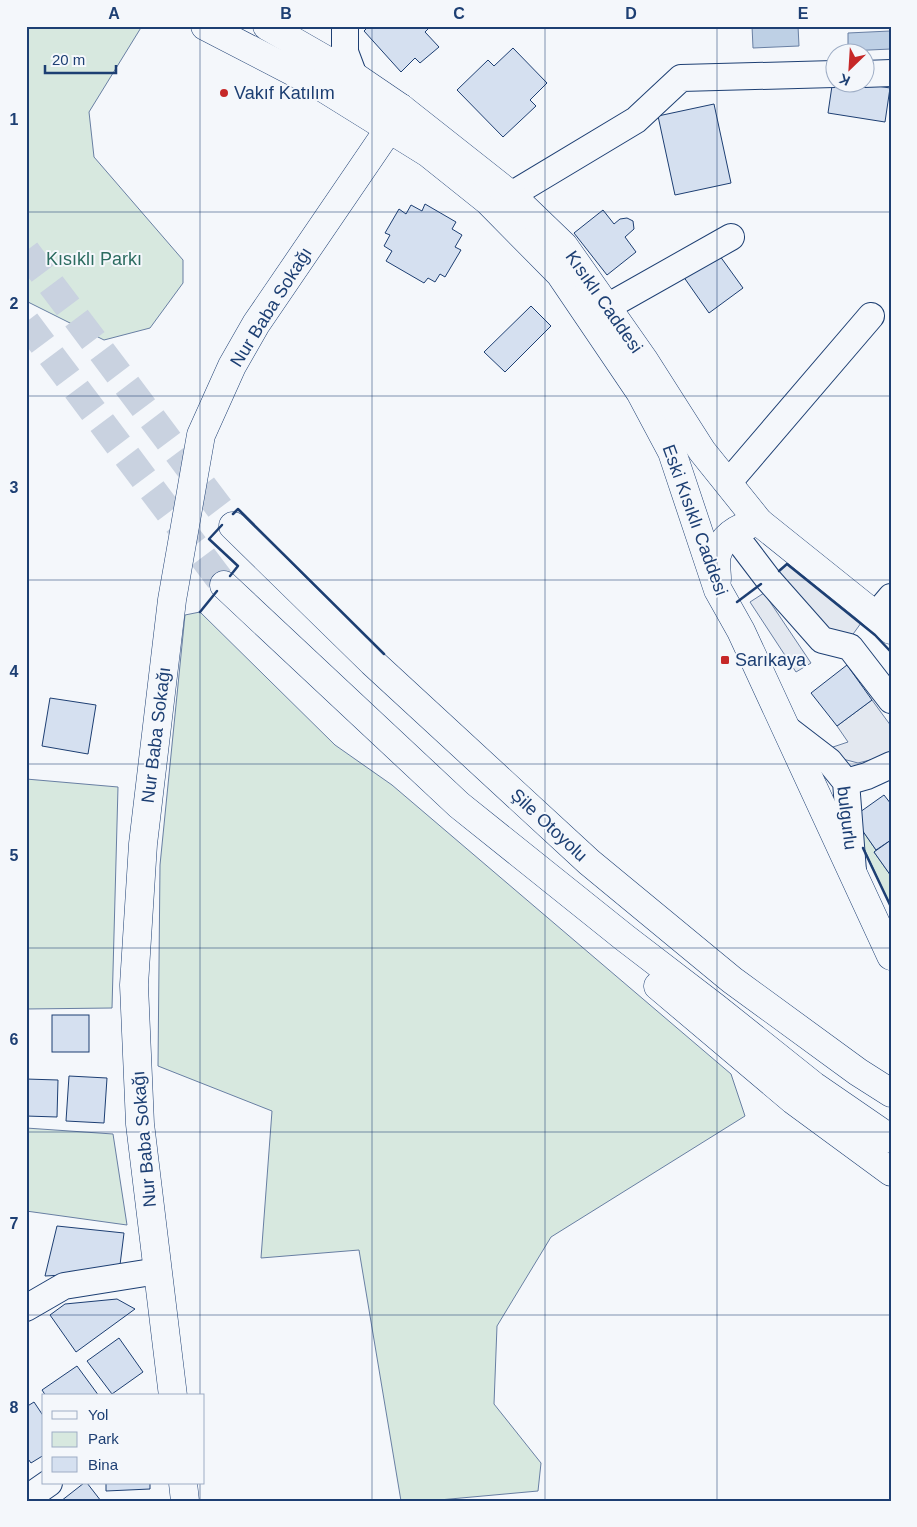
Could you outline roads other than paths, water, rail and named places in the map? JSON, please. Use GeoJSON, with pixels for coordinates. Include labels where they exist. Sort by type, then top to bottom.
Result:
{"type":"FeatureCollection","features":[{"type":"Feature","properties":{"kind":"main road","name":"Kısıklı Caddesi"},"geometry":{"type":"LineString","coordinates":[[204,26],[316,84],[395,119],[511,194],[564,246],[644,360],[702,451],[759,522],[886,614]]}},
{"type":"Feature","properties":{"kind":"main road","name":"Kısıklı Caddesi"},"geometry":{"type":"LineString","coordinates":[[267,26],[354,76],[395,119]]}},
{"type":"Feature","properties":{"kind":"main road","name":"Eski Kısıklı Caddesi"},"geometry":{"type":"LineString","coordinates":[[395,119],[428,153],[488,201],[560,274],[640,392],[672,452],[717,586],[741,631],[891,956]]}},
{"type":"Feature","properties":{"kind":"main road","name":"Nur Baba Sokağı"},"geometry":{"type":"LineString","coordinates":[[172,1394],[140,1124],[134,985],[144,844],[172,600],[201,435],[232,366],[256,324],[395,119]]}},
{"type":"Feature","properties":{"kind":"main road"},"geometry":{"type":"LineString","coordinates":[[717,586],[717,556],[726,538],[744,526],[759,522]]}},
{"type":"Feature","properties":{"kind":"main road","name":"Şile Otoyolu"},"geometry":{"type":"LineString","coordinates":[[233,526],[380,668],[589,862],[732,980],[858,1072],[891,1093]]}},
{"type":"Feature","properties":{"kind":"main road"},"geometry":{"type":"LineString","coordinates":[[224,585],[613,949],[793,1100],[891,1172]]}},
{"type":"Feature","properties":{"kind":"main road"},"geometry":{"type":"LineString","coordinates":[[459,805],[624,938],[814,1086],[891,1139]]}},
{"type":"Feature","properties":{"kind":"main road"},"geometry":{"type":"LineString","coordinates":[[183,1484],[185,1501]]}},
{"type":"Feature","properties":{"kind":"street"},"geometry":{"type":"LineString","coordinates":[[345,26],[345,52],[354,76]]}},
{"type":"Feature","properties":{"kind":"street"},"geometry":{"type":"LineString","coordinates":[[874,74],[891,73]]}},
{"type":"Feature","properties":{"kind":"street"},"geometry":{"type":"LineString","coordinates":[[511,194],[636,120],[681,78],[824,74]]}},
{"type":"Feature","properties":{"kind":"street"},"geometry":{"type":"LineString","coordinates":[[607,307],[731,237]]}},
{"type":"Feature","properties":{"kind":"street"},"geometry":{"type":"LineString","coordinates":[[728,483],[871,316]]}},
{"type":"Feature","properties":{"kind":"street"},"geometry":{"type":"LineString","coordinates":[[733,533],[768,579],[822,640],[850,648],[891,700]]}},
{"type":"Feature","properties":{"kind":"street","name":"bulgurlu"},"geometry":{"type":"LineString","coordinates":[[786,728],[829,761],[846,782],[853,874]]}},
{"type":"Feature","properties":{"kind":"street"},"geometry":{"type":"LineString","coordinates":[[846,782],[867,776],[891,765]]}},
{"type":"Feature","properties":{"kind":"street"},"geometry":{"type":"LineString","coordinates":[[26,1308],[64,1286],[158,1272]]}},
{"type":"Feature","properties":{"kind":"street"},"geometry":{"type":"LineString","coordinates":[[26,1499],[48,1484]]}},
{"type":"Feature","properties":{"kind":"water"},"geometry":{"type":"Polygon","coordinates":[[[752,26],[798,26],[799,46],[753,48],[752,26]]]}},
{"type":"Feature","properties":{"kind":"water"},"geometry":{"type":"Polygon","coordinates":[[[890,31],[891,49],[874,50],[874,42],[848,42],[848,33],[890,31]]]}},
{"type":"Feature","properties":{"kind":"tunnel"},"geometry":{"type":"LineString","coordinates":[[26,251],[233,526]]}},
{"type":"Feature","properties":{"kind":"tunnel"},"geometry":{"type":"LineString","coordinates":[[26,322],[224,585]]}},
{"type":"Feature","properties":{"kind":"place","name":"Vakıf Katılım"},"geometry":{"type":"Point","coordinates":[224,93]}},
{"type":"Feature","properties":{"kind":"place","name":"Sarıkaya"},"geometry":{"type":"Point","coordinates":[725,660]}},
{"type":"Feature","properties":{"kind":"park label","name":"Kısıklı Parkı"},"geometry":{"type":"Point","coordinates":[94,259]}}]}
